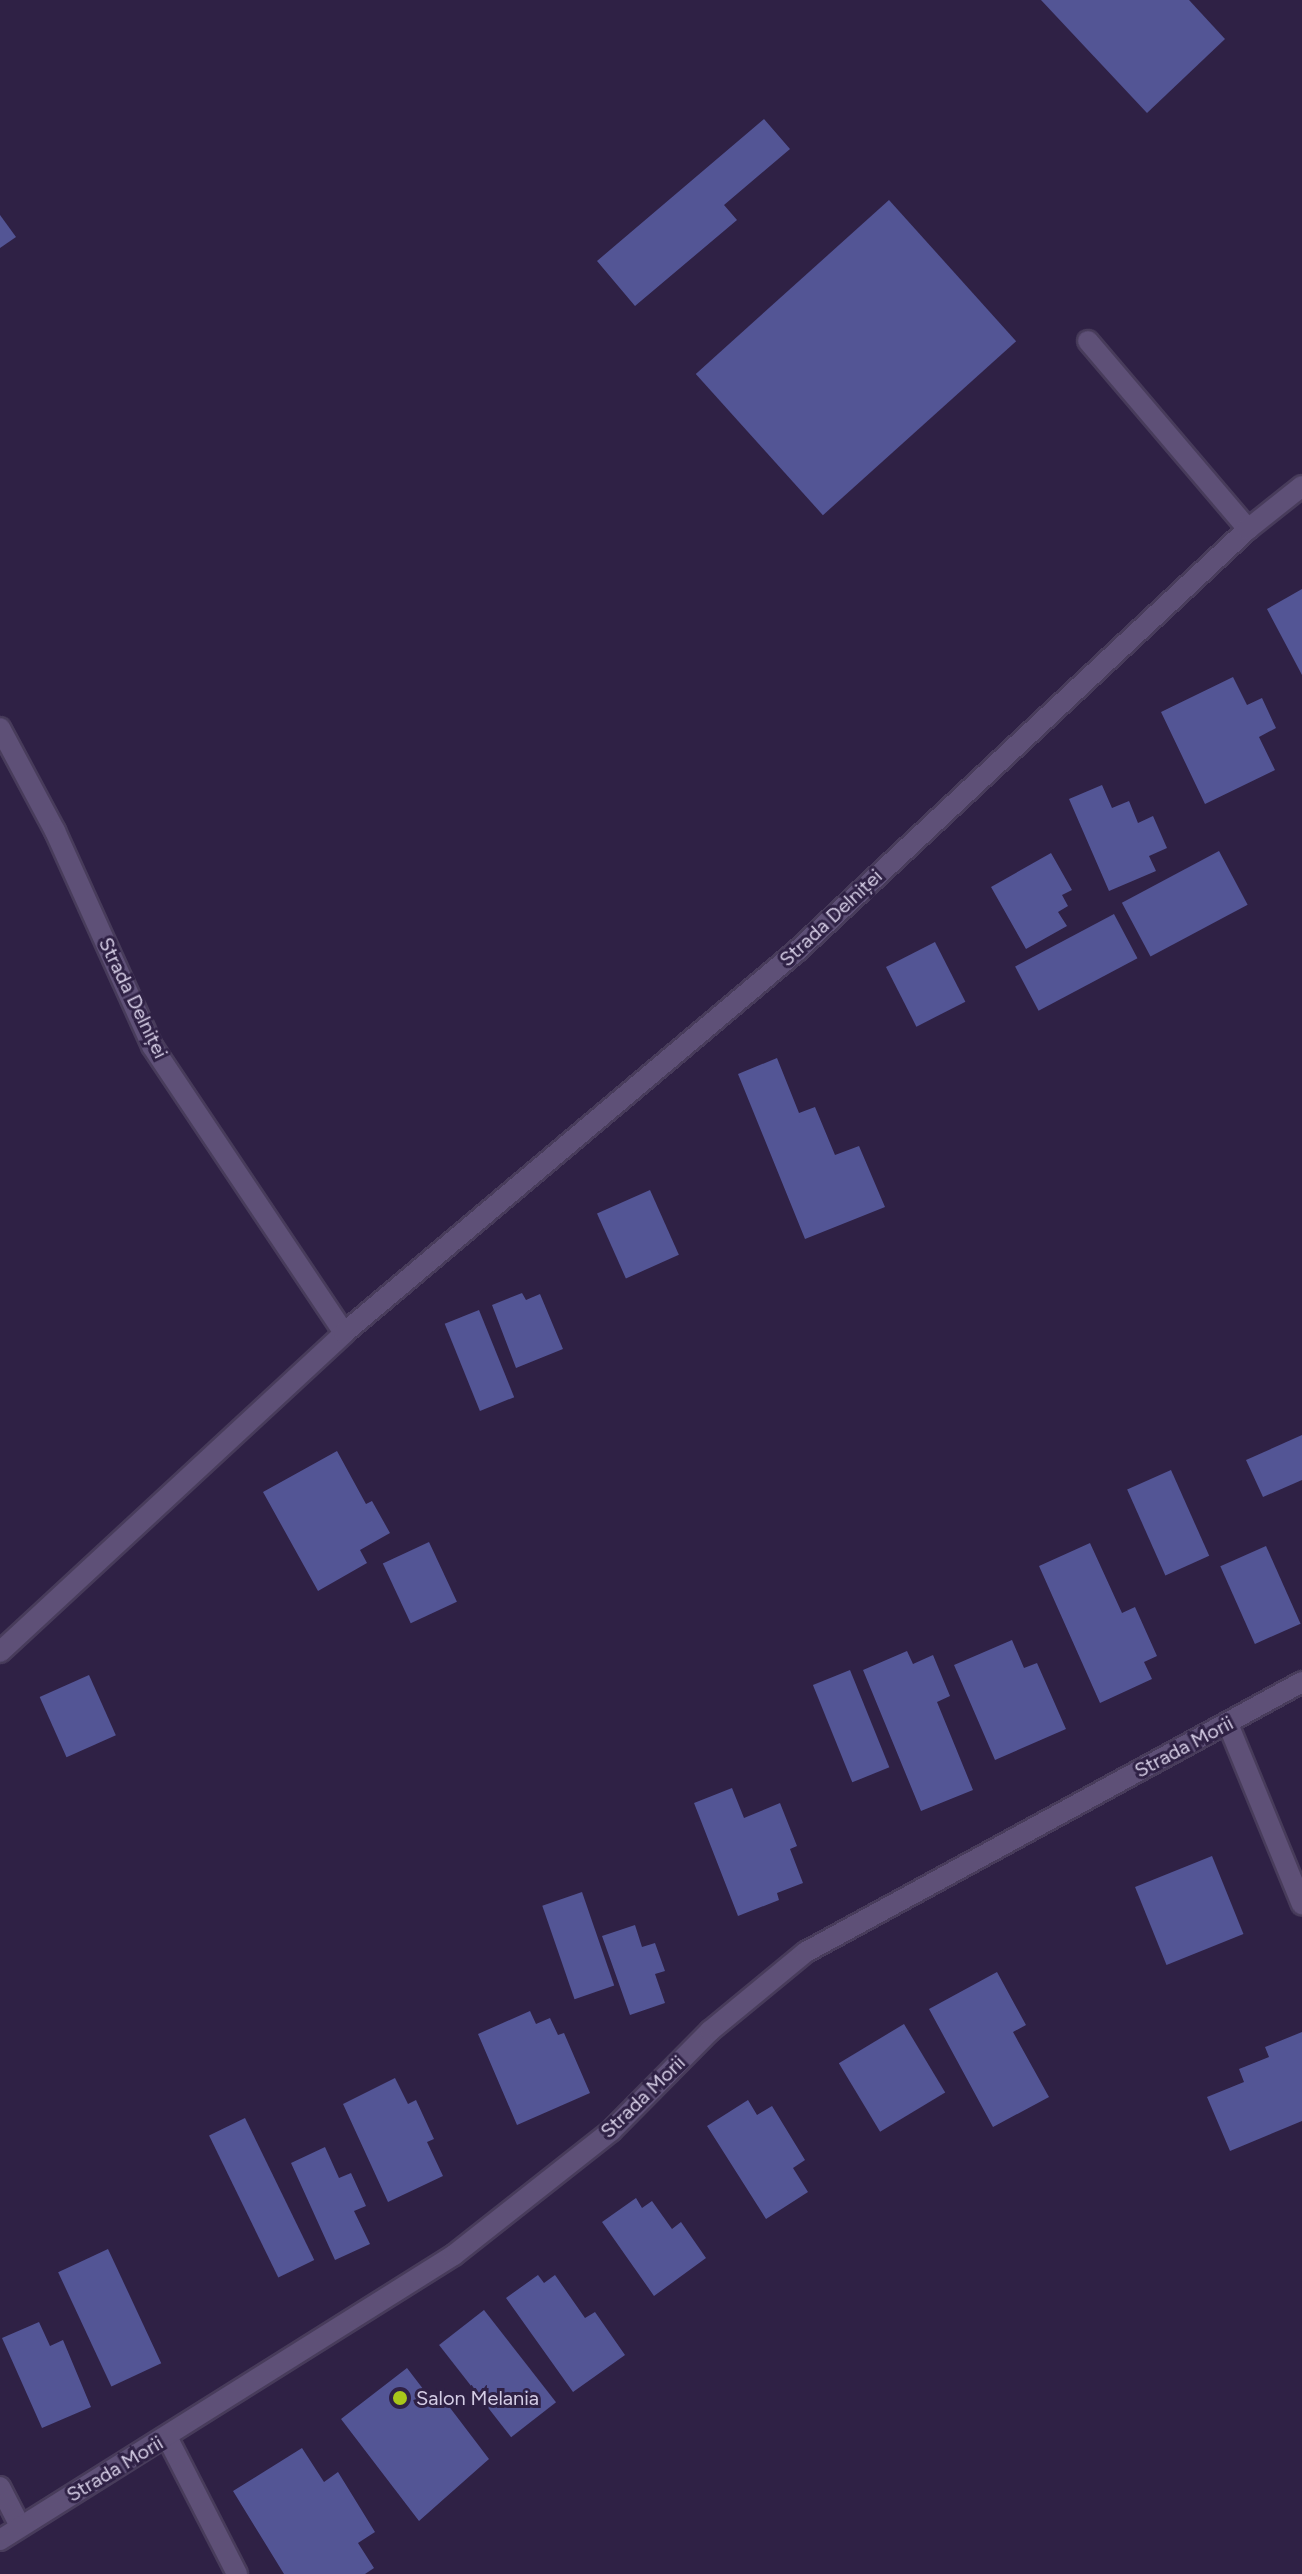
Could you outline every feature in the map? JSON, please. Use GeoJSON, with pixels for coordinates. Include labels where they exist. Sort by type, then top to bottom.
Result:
{"type":"FeatureCollection","features":[{"type":"Feature","properties":{"kind":"street"},"geometry":{"type":"LineString","coordinates":[[1088,341],[1248,529]]}},
{"type":"Feature","properties":{"kind":"street","name":"Strada Delniței"},"geometry":{"type":"LineString","coordinates":[[0,1652],[344,1333],[797,951],[1248,529],[1302,486]]}},
{"type":"Feature","properties":{"kind":"street","name":"Strada Delniței"},"geometry":{"type":"LineString","coordinates":[[0,728],[55,831],[152,1046],[344,1333]]}},
{"type":"Feature","properties":{"kind":"street","name":"Strada Morii"},"geometry":{"type":"LineString","coordinates":[[0,2540],[454,2255],[611,2131],[710,2031],[806,1952],[1302,1682]]}},
{"type":"Feature","properties":{"kind":"street"},"geometry":{"type":"LineString","coordinates":[[1228,1724],[1302,1904]]}},
{"type":"Feature","properties":{"kind":"street"},"geometry":{"type":"LineString","coordinates":[[167,2437],[237,2574]]}},
{"type":"Feature","properties":{"kind":"street"},"geometry":{"type":"LineString","coordinates":[[0,2487],[20,2526]]}},
{"type":"Feature","properties":{"kind":"building"},"geometry":{"type":"Polygon","coordinates":[[[1041,0],[1189,0],[1225,39],[1147,113],[1041,0]]]}},
{"type":"Feature","properties":{"kind":"building"},"geometry":{"type":"Polygon","coordinates":[[[764,119],[790,149],[724,205],[737,220],[635,306],[597,261],[764,119]]]}},
{"type":"Feature","properties":{"kind":"building"},"geometry":{"type":"Polygon","coordinates":[[[889,200],[1016,341],[823,515],[696,374],[889,200]]]}},
{"type":"Feature","properties":{"kind":"building"},"geometry":{"type":"Polygon","coordinates":[[[0,215],[16,237],[0,248],[0,215]]]}},
{"type":"Feature","properties":{"kind":"building"},"geometry":{"type":"Polygon","coordinates":[[[1302,589],[1302,675],[1267,609],[1302,589]]]}},
{"type":"Feature","properties":{"kind":"building"},"geometry":{"type":"Polygon","coordinates":[[[1233,677],[1247,705],[1262,698],[1276,728],[1259,737],[1275,770],[1205,804],[1161,712],[1233,677]]]}},
{"type":"Feature","properties":{"kind":"building"},"geometry":{"type":"Polygon","coordinates":[[[1102,785],[1112,808],[1129,801],[1138,823],[1153,816],[1167,848],[1149,856],[1156,871],[1109,891],[1069,799],[1102,785]]]}},
{"type":"Feature","properties":{"kind":"building"},"geometry":{"type":"Polygon","coordinates":[[[1219,851],[1248,905],[1151,957],[1122,903],[1219,851]]]}},
{"type":"Feature","properties":{"kind":"building"},"geometry":{"type":"Polygon","coordinates":[[[1051,853],[1072,890],[1062,895],[1068,906],[1058,912],[1067,926],[1026,949],[991,887],[1051,853]]]}},
{"type":"Feature","properties":{"kind":"building"},"geometry":{"type":"Polygon","coordinates":[[[1114,914],[1137,958],[1039,1011],[1015,967],[1114,914]]]}},
{"type":"Feature","properties":{"kind":"building"},"geometry":{"type":"Polygon","coordinates":[[[935,942],[965,1002],[916,1027],[886,967],[935,942]]]}},
{"type":"Feature","properties":{"kind":"building"},"geometry":{"type":"Polygon","coordinates":[[[777,1058],[799,1113],[815,1107],[835,1155],[859,1146],[885,1207],[805,1239],[738,1074],[777,1058]]]}},
{"type":"Feature","properties":{"kind":"building"},"geometry":{"type":"Polygon","coordinates":[[[650,1190],[679,1255],[626,1278],[597,1214],[650,1190]]]}},
{"type":"Feature","properties":{"kind":"building"},"geometry":{"type":"Polygon","coordinates":[[[522,1293],[526,1300],[540,1294],[563,1349],[516,1368],[492,1305],[522,1293]]]}},
{"type":"Feature","properties":{"kind":"building"},"geometry":{"type":"Polygon","coordinates":[[[479,1310],[514,1397],[480,1411],[445,1324],[479,1310]]]}},
{"type":"Feature","properties":{"kind":"building"},"geometry":{"type":"Polygon","coordinates":[[[1302,1435],[1302,1480],[1263,1497],[1246,1460],[1302,1435]]]}},
{"type":"Feature","properties":{"kind":"building"},"geometry":{"type":"Polygon","coordinates":[[[337,1451],[366,1504],[372,1501],[390,1533],[360,1550],[367,1563],[318,1591],[263,1492],[337,1451]]]}},
{"type":"Feature","properties":{"kind":"building"},"geometry":{"type":"Polygon","coordinates":[[[1171,1470],[1209,1556],[1165,1575],[1127,1490],[1171,1470]]]}},
{"type":"Feature","properties":{"kind":"building"},"geometry":{"type":"Polygon","coordinates":[[[429,1542],[457,1602],[411,1623],[383,1564],[429,1542]]]}},
{"type":"Feature","properties":{"kind":"building"},"geometry":{"type":"Polygon","coordinates":[[[1090,1543],[1122,1613],[1135,1607],[1157,1656],[1144,1662],[1152,1679],[1100,1703],[1039,1566],[1090,1543]]]}},
{"type":"Feature","properties":{"kind":"building"},"geometry":{"type":"Polygon","coordinates":[[[1266,1546],[1301,1624],[1255,1644],[1220,1566],[1266,1546]]]}},
{"type":"Feature","properties":{"kind":"building"},"geometry":{"type":"Polygon","coordinates":[[[1012,1640],[1024,1668],[1037,1663],[1066,1729],[995,1760],[954,1665],[1012,1640]]]}},
{"type":"Feature","properties":{"kind":"building"},"geometry":{"type":"Polygon","coordinates":[[[907,1651],[913,1664],[933,1655],[950,1696],[937,1702],[973,1790],[921,1811],[863,1670],[907,1651]]]}},
{"type":"Feature","properties":{"kind":"building"},"geometry":{"type":"Polygon","coordinates":[[[850,1670],[889,1767],[852,1782],[813,1685],[850,1670]]]}},
{"type":"Feature","properties":{"kind":"building"},"geometry":{"type":"Polygon","coordinates":[[[89,1675],[116,1735],[67,1757],[40,1697],[89,1675]]]}},
{"type":"Feature","properties":{"kind":"building"},"geometry":{"type":"Polygon","coordinates":[[[732,1788],[744,1818],[780,1803],[797,1846],[790,1849],[803,1883],[777,1893],[779,1900],[738,1916],[694,1803],[732,1788]]]}},
{"type":"Feature","properties":{"kind":"building"},"geometry":{"type":"Polygon","coordinates":[[[1212,1856],[1243,1934],[1167,1965],[1135,1887],[1212,1856]]]}},
{"type":"Feature","properties":{"kind":"building"},"geometry":{"type":"Polygon","coordinates":[[[582,1892],[614,1986],[575,1999],[542,1906],[582,1892]]]}},
{"type":"Feature","properties":{"kind":"building"},"geometry":{"type":"Polygon","coordinates":[[[635,1925],[642,1947],[655,1943],[665,1971],[655,1974],[665,2003],[630,2015],[602,1936],[635,1925]]]}},
{"type":"Feature","properties":{"kind":"building"},"geometry":{"type":"Polygon","coordinates":[[[997,1972],[1026,2025],[1013,2032],[1049,2097],[993,2127],[929,2009],[997,1972]]]}},
{"type":"Feature","properties":{"kind":"building"},"geometry":{"type":"Polygon","coordinates":[[[530,2011],[536,2024],[550,2018],[558,2035],[564,2033],[590,2093],[517,2125],[478,2034],[530,2011]]]}},
{"type":"Feature","properties":{"kind":"building"},"geometry":{"type":"Polygon","coordinates":[[[904,2024],[945,2093],[880,2132],[839,2063],[904,2024]]]}},
{"type":"Feature","properties":{"kind":"building"},"geometry":{"type":"Polygon","coordinates":[[[1302,2032],[1302,2121],[1230,2151],[1207,2097],[1244,2082],[1239,2069],[1269,2057],[1265,2047],[1302,2032]]]}},
{"type":"Feature","properties":{"kind":"building"},"geometry":{"type":"Polygon","coordinates":[[[395,2078],[408,2104],[416,2100],[434,2139],[427,2142],[443,2176],[388,2202],[343,2104],[395,2078]]]}},
{"type":"Feature","properties":{"kind":"building"},"geometry":{"type":"Polygon","coordinates":[[[748,2100],[757,2115],[772,2106],[805,2160],[793,2168],[808,2192],[766,2219],[707,2126],[748,2100]]]}},
{"type":"Feature","properties":{"kind":"building"},"geometry":{"type":"Polygon","coordinates":[[[245,2118],[314,2260],[278,2278],[209,2136],[245,2118]]]}},
{"type":"Feature","properties":{"kind":"building"},"geometry":{"type":"Polygon","coordinates":[[[325,2147],[339,2178],[351,2173],[366,2206],[354,2211],[370,2244],[335,2260],[291,2163],[325,2147]]]}},
{"type":"Feature","properties":{"kind":"building"},"geometry":{"type":"Polygon","coordinates":[[[636,2198],[642,2208],[652,2201],[672,2229],[681,2222],[706,2258],[654,2296],[602,2222],[636,2198]]]}},
{"type":"Feature","properties":{"kind":"building"},"geometry":{"type":"Polygon","coordinates":[[[108,2249],[161,2363],[111,2386],[58,2272],[108,2249]]]}},
{"type":"Feature","properties":{"kind":"building"},"geometry":{"type":"Polygon","coordinates":[[[538,2275],[544,2283],[555,2275],[585,2318],[595,2312],[625,2355],[573,2392],[506,2298],[538,2275]]]}},
{"type":"Feature","properties":{"kind":"building"},"geometry":{"type":"Polygon","coordinates":[[[484,2310],[556,2402],[511,2437],[439,2345],[484,2310]]]}},
{"type":"Feature","properties":{"kind":"building"},"geometry":{"type":"Polygon","coordinates":[[[39,2322],[50,2346],[63,2340],[91,2407],[42,2428],[2,2338],[39,2322]]]}},
{"type":"Feature","properties":{"kind":"building"},"geometry":{"type":"Polygon","coordinates":[[[407,2368],[430,2398],[438,2392],[489,2459],[419,2521],[341,2419],[407,2368]]]}},
{"type":"Feature","properties":{"kind":"building"},"geometry":{"type":"Polygon","coordinates":[[[302,2448],[324,2482],[338,2472],[375,2532],[358,2543],[374,2568],[365,2574],[284,2574],[233,2491],[302,2448]]]}},
{"type":"Feature","properties":{"kind":"place","name":"Salon Melania"},"geometry":{"type":"Point","coordinates":[400,2398]}}]}
